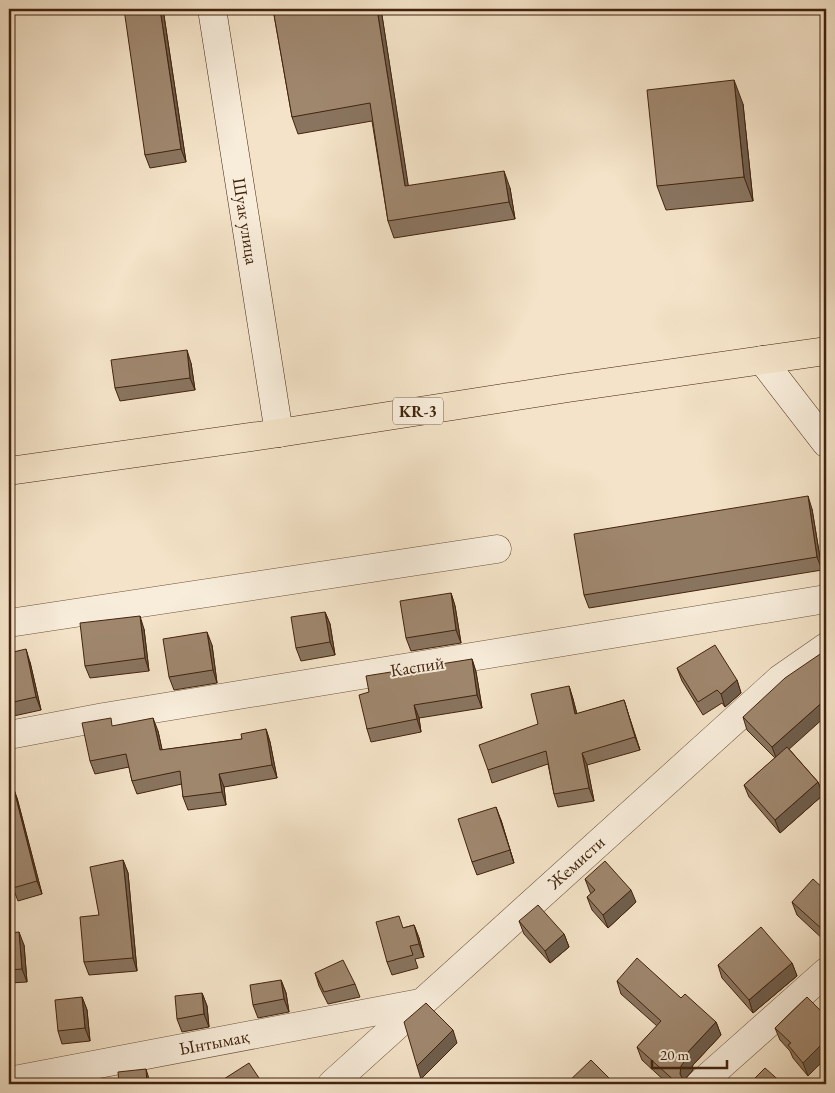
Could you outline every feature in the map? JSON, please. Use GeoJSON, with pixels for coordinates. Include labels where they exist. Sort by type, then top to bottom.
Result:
{"type":"FeatureCollection","features":[{"type":"Feature","properties":{"kind":"main road","name":"KR-3"},"geometry":{"type":"LineString","coordinates":[[9,471],[279,433],[826,351]]}},
{"type":"Feature","properties":{"kind":"street","name":"Шуак улица"},"geometry":{"type":"LineString","coordinates":[[212,9],[279,433]]}},
{"type":"Feature","properties":{"kind":"street"},"geometry":{"type":"LineString","coordinates":[[762,360],[826,443]]}},
{"type":"Feature","properties":{"kind":"street"},"geometry":{"type":"LineString","coordinates":[[9,623],[497,549]]}},
{"type":"Feature","properties":{"kind":"street","name":"Каспий"},"geometry":{"type":"LineString","coordinates":[[9,735],[124,714],[826,599]]}},
{"type":"Feature","properties":{"kind":"street","name":"Жемисти"},"geometry":{"type":"LineString","coordinates":[[332,1084],[780,678],[826,647]]}},
{"type":"Feature","properties":{"kind":"street"},"geometry":{"type":"LineString","coordinates":[[700,1084],[826,972]]}},
{"type":"Feature","properties":{"kind":"street","name":"Ынтымақ"},"geometry":{"type":"LineString","coordinates":[[9,1081],[420,1003]]}},
{"type":"Feature","properties":{"kind":"building"},"geometry":{"type":"Polygon","coordinates":[[[124,9],[160,9],[181,149],[145,155],[124,9]]]}},
{"type":"Feature","properties":{"kind":"building"},"geometry":{"type":"Polygon","coordinates":[[[273,9],[377,9],[405,186],[504,171],[509,202],[388,221],[370,103],[292,117],[273,9]]]}},
{"type":"Feature","properties":{"kind":"building"},"geometry":{"type":"Polygon","coordinates":[[[734,80],[744,177],[657,186],[647,90],[734,80]]]}},
{"type":"Feature","properties":{"kind":"building"},"geometry":{"type":"Polygon","coordinates":[[[187,350],[190,378],[115,388],[111,360],[187,350]]]}},
{"type":"Feature","properties":{"kind":"building"},"geometry":{"type":"Polygon","coordinates":[[[808,496],[817,557],[584,595],[574,534],[808,496]]]}},
{"type":"Feature","properties":{"kind":"building"},"geometry":{"type":"Polygon","coordinates":[[[451,593],[456,630],[406,638],[400,601],[451,593]]]}},
{"type":"Feature","properties":{"kind":"building"},"geometry":{"type":"Polygon","coordinates":[[[325,612],[330,642],[296,648],[291,617],[325,612]]]}},
{"type":"Feature","properties":{"kind":"building"},"geometry":{"type":"Polygon","coordinates":[[[140,616],[145,658],[85,666],[80,623],[140,616]]]}},
{"type":"Feature","properties":{"kind":"building"},"geometry":{"type":"Polygon","coordinates":[[[207,632],[213,670],[169,677],[163,639],[207,632]]]}},
{"type":"Feature","properties":{"kind":"building"},"geometry":{"type":"Polygon","coordinates":[[[715,645],[737,680],[721,694],[717,690],[698,702],[677,668],[715,645]]]}},
{"type":"Feature","properties":{"kind":"building"},"geometry":{"type":"Polygon","coordinates":[[[26,649],[36,697],[9,703],[9,653],[26,649]]]}},
{"type":"Feature","properties":{"kind":"building"},"geometry":{"type":"Polygon","coordinates":[[[826,650],[826,699],[772,747],[743,717],[785,678],[826,650]]]}},
{"type":"Feature","properties":{"kind":"building"},"geometry":{"type":"Polygon","coordinates":[[[472,659],[477,695],[414,705],[417,719],[367,729],[359,695],[369,692],[366,676],[472,659]]]}},
{"type":"Feature","properties":{"kind":"building"},"geometry":{"type":"Polygon","coordinates":[[[569,686],[575,714],[624,700],[635,737],[582,753],[589,788],[554,794],[546,751],[488,770],[479,745],[538,724],[531,694],[569,686]]]}},
{"type":"Feature","properties":{"kind":"building"},"geometry":{"type":"Polygon","coordinates":[[[111,718],[112,726],[153,718],[160,750],[242,739],[241,734],[266,729],[272,765],[219,774],[222,792],[183,797],[180,771],[132,781],[126,754],[90,761],[82,723],[111,718]]]}},
{"type":"Feature","properties":{"kind":"building"},"geometry":{"type":"Polygon","coordinates":[[[787,747],[818,782],[775,820],[744,785],[787,747]]]}},
{"type":"Feature","properties":{"kind":"building"},"geometry":{"type":"Polygon","coordinates":[[[9,786],[13,786],[37,881],[13,888],[9,871],[9,786]]]}},
{"type":"Feature","properties":{"kind":"building"},"geometry":{"type":"Polygon","coordinates":[[[496,807],[510,850],[472,862],[458,819],[496,807]]]}},
{"type":"Feature","properties":{"kind":"building"},"geometry":{"type":"Polygon","coordinates":[[[123,860],[133,958],[84,962],[80,917],[99,915],[90,867],[123,860]]]}},
{"type":"Feature","properties":{"kind":"building"},"geometry":{"type":"Polygon","coordinates":[[[605,861],[631,890],[603,915],[587,897],[595,890],[585,879],[605,861]]]}},
{"type":"Feature","properties":{"kind":"building"},"geometry":{"type":"Polygon","coordinates":[[[813,879],[826,891],[826,926],[823,930],[792,902],[813,879]]]}},
{"type":"Feature","properties":{"kind":"building"},"geometry":{"type":"Polygon","coordinates":[[[538,905],[564,934],[545,951],[519,921],[538,905]]]}},
{"type":"Feature","properties":{"kind":"building"},"geometry":{"type":"Polygon","coordinates":[[[399,916],[403,928],[414,925],[419,944],[410,946],[413,955],[387,962],[376,922],[399,916]]]}},
{"type":"Feature","properties":{"kind":"building"},"geometry":{"type":"Polygon","coordinates":[[[761,927],[792,963],[749,1000],[718,965],[761,927]]]}},
{"type":"Feature","properties":{"kind":"building"},"geometry":{"type":"Polygon","coordinates":[[[19,932],[22,969],[9,970],[9,933],[19,932]]]}},
{"type":"Feature","properties":{"kind":"building"},"geometry":{"type":"Polygon","coordinates":[[[637,958],[681,998],[685,994],[716,1022],[688,1052],[688,1057],[681,1066],[680,1074],[684,1082],[688,1084],[678,1084],[637,1047],[661,1021],[617,981],[637,958]]]}},
{"type":"Feature","properties":{"kind":"building"},"geometry":{"type":"Polygon","coordinates":[[[343,960],[355,984],[324,992],[315,973],[343,960]]]}},
{"type":"Feature","properties":{"kind":"building"},"geometry":{"type":"Polygon","coordinates":[[[281,980],[284,999],[253,1005],[250,985],[281,980]]]}},
{"type":"Feature","properties":{"kind":"building"},"geometry":{"type":"Polygon","coordinates":[[[202,993],[204,1014],[177,1019],[175,996],[202,993]]]}},
{"type":"Feature","properties":{"kind":"building"},"geometry":{"type":"Polygon","coordinates":[[[82,997],[85,1028],[58,1031],[55,1000],[82,997]]]}},
{"type":"Feature","properties":{"kind":"building"},"geometry":{"type":"Polygon","coordinates":[[[807,997],[826,1016],[826,1040],[803,1063],[788,1045],[791,1043],[775,1028],[807,997]]]}},
{"type":"Feature","properties":{"kind":"building"},"geometry":{"type":"Polygon","coordinates":[[[426,1003],[453,1030],[417,1066],[404,1022],[426,1003]]]}},
{"type":"Feature","properties":{"kind":"building"},"geometry":{"type":"Polygon","coordinates":[[[591,1060],[615,1084],[566,1084],[591,1060]]]}},
{"type":"Feature","properties":{"kind":"building"},"geometry":{"type":"Polygon","coordinates":[[[249,1063],[263,1084],[216,1084],[249,1063]]]}},
{"type":"Feature","properties":{"kind":"building"},"geometry":{"type":"Polygon","coordinates":[[[765,1068],[783,1084],[750,1083],[765,1068]]]}},
{"type":"Feature","properties":{"kind":"building"},"geometry":{"type":"Polygon","coordinates":[[[146,1069],[147,1084],[119,1084],[118,1072],[146,1069]]]}},
{"type":"Feature","properties":{"kind":"building"},"geometry":{"type":"Polygon","coordinates":[[[709,1080],[713,1084],[702,1084],[709,1080]]]}}]}
